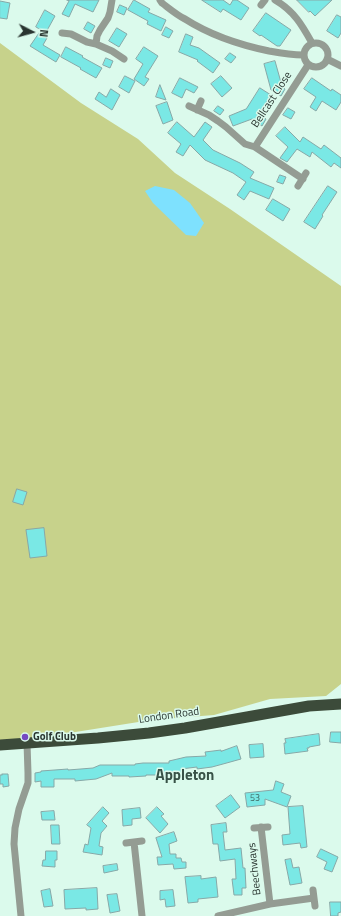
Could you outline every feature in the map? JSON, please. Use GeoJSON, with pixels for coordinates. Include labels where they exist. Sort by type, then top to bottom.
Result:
{"type":"FeatureCollection","features":[{"type":"Feature","properties":{"kind":"highway","name":"London Road"},"geometry":{"type":"LineString","coordinates":[[0,745],[149,733],[309,706],[341,704]]}},
{"type":"Feature","properties":{"kind":"street"},"geometry":{"type":"LineString","coordinates":[[96,44],[97,36],[108,18],[112,0]]}},
{"type":"Feature","properties":{"kind":"street"},"geometry":{"type":"LineString","coordinates":[[160,0],[184,19],[222,37],[262,49],[303,55]]}},
{"type":"Feature","properties":{"kind":"street"},"geometry":{"type":"LineString","coordinates":[[275,0],[284,5],[295,16],[304,27],[312,43]]}},
{"type":"Feature","properties":{"kind":"street"},"geometry":{"type":"LineString","coordinates":[[62,33],[71,34],[87,42],[96,44],[112,51],[124,59]]}},
{"type":"Feature","properties":{"kind":"street"},"geometry":{"type":"LineString","coordinates":[[312,43],[316,43],[323,46],[327,52],[327,59],[319,67],[311,67],[305,62],[303,55],[306,48],[312,43]]}},
{"type":"Feature","properties":{"kind":"street"},"geometry":{"type":"LineString","coordinates":[[327,59],[341,66]]}},
{"type":"Feature","properties":{"kind":"street","name":"Bellcast Close"},"geometry":{"type":"LineString","coordinates":[[255,147],[308,65]]}},
{"type":"Feature","properties":{"kind":"street"},"geometry":{"type":"LineString","coordinates":[[197,110],[201,101]]}},
{"type":"Feature","properties":{"kind":"street"},"geometry":{"type":"LineString","coordinates":[[189,106],[218,121],[245,144],[255,147],[304,176],[298,186]]}},
{"type":"Feature","properties":{"kind":"street"},"geometry":{"type":"LineString","coordinates":[[21,916],[14,844],[19,809],[28,783],[27,743]]}},
{"type":"Feature","properties":{"kind":"street","name":"Beechways"},"geometry":{"type":"LineString","coordinates":[[218,916],[270,904],[261,827]]}},
{"type":"Feature","properties":{"kind":"street"},"geometry":{"type":"LineString","coordinates":[[142,841],[130,842],[142,916]]}},
{"type":"Feature","properties":{"kind":"street"},"geometry":{"type":"LineString","coordinates":[[270,904],[314,902],[313,890]]}},
{"type":"Feature","properties":{"kind":"green space"},"geometry":{"type":"Polygon","coordinates":[[[0,43],[81,103],[138,139],[175,173],[341,286],[341,684],[326,696],[270,699],[214,715],[151,720],[0,744],[0,43]]]}},
{"type":"Feature","properties":{"kind":"water"},"geometry":{"type":"Polygon","coordinates":[[[155,186],[174,190],[190,203],[204,223],[196,236],[186,235],[153,203],[145,191],[155,186]]]}},
{"type":"Feature","properties":{"kind":"building"},"geometry":{"type":"Polygon","coordinates":[[[67,0],[99,0],[93,12],[75,4],[69,17],[62,14],[69,1],[67,0]]]}},
{"type":"Feature","properties":{"kind":"building"},"geometry":{"type":"Polygon","coordinates":[[[134,0],[150,9],[148,12],[166,20],[161,31],[147,24],[148,21],[128,10],[134,0]]]}},
{"type":"Feature","properties":{"kind":"building"},"geometry":{"type":"Polygon","coordinates":[[[202,0],[223,0],[230,5],[233,0],[237,0],[249,8],[241,20],[223,9],[221,12],[202,0]]]}},
{"type":"Feature","properties":{"kind":"building"},"geometry":{"type":"Polygon","coordinates":[[[297,0],[332,0],[315,16],[297,0]]]}},
{"type":"Feature","properties":{"kind":"building"},"geometry":{"type":"Polygon","coordinates":[[[0,1],[10,3],[7,19],[0,18],[0,1]]]}},
{"type":"Feature","properties":{"kind":"building"},"geometry":{"type":"Polygon","coordinates":[[[120,5],[127,8],[124,15],[117,12],[120,5]]]}},
{"type":"Feature","properties":{"kind":"building"},"geometry":{"type":"Polygon","coordinates":[[[45,10],[55,16],[44,36],[47,38],[43,45],[60,55],[56,62],[30,46],[41,30],[36,27],[45,10]]]}},
{"type":"Feature","properties":{"kind":"building"},"geometry":{"type":"Polygon","coordinates":[[[266,13],[291,30],[280,46],[277,46],[253,31],[266,13]]]}},
{"type":"Feature","properties":{"kind":"building"},"geometry":{"type":"Polygon","coordinates":[[[337,15],[341,17],[341,33],[338,38],[327,31],[337,15]]]}},
{"type":"Feature","properties":{"kind":"building"},"geometry":{"type":"Polygon","coordinates":[[[88,22],[95,26],[91,33],[84,29],[88,22]]]}},
{"type":"Feature","properties":{"kind":"building"},"geometry":{"type":"Polygon","coordinates":[[[166,27],[173,31],[169,38],[162,35],[166,27]]]}},
{"type":"Feature","properties":{"kind":"building"},"geometry":{"type":"Polygon","coordinates":[[[117,28],[127,34],[119,47],[109,41],[117,28]]]}},
{"type":"Feature","properties":{"kind":"building"},"geometry":{"type":"Polygon","coordinates":[[[186,34],[193,37],[190,45],[199,48],[220,63],[213,73],[197,61],[198,60],[179,52],[186,34]]]}},
{"type":"Feature","properties":{"kind":"building"},"geometry":{"type":"Polygon","coordinates":[[[66,47],[102,68],[96,78],[61,57],[66,47]]]}},
{"type":"Feature","properties":{"kind":"building"},"geometry":{"type":"Polygon","coordinates":[[[144,47],[158,56],[145,77],[149,79],[144,86],[134,79],[143,64],[136,59],[144,47]]]}},
{"type":"Feature","properties":{"kind":"building"},"geometry":{"type":"Polygon","coordinates":[[[230,53],[236,57],[231,63],[225,59],[230,53]]]}},
{"type":"Feature","properties":{"kind":"building"},"geometry":{"type":"Polygon","coordinates":[[[106,58],[113,61],[110,68],[103,65],[106,58]]]}},
{"type":"Feature","properties":{"kind":"building"},"geometry":{"type":"Polygon","coordinates":[[[275,61],[282,86],[285,89],[281,96],[271,90],[264,64],[275,61]]]}},
{"type":"Feature","properties":{"kind":"building"},"geometry":{"type":"Polygon","coordinates":[[[125,76],[135,81],[129,93],[119,87],[125,76]]]}},
{"type":"Feature","properties":{"kind":"building"},"geometry":{"type":"Polygon","coordinates":[[[221,76],[232,88],[222,97],[211,84],[221,76]]]}},
{"type":"Feature","properties":{"kind":"building"},"geometry":{"type":"Polygon","coordinates":[[[180,78],[198,87],[194,93],[186,89],[182,98],[172,93],[180,78]]]}},
{"type":"Feature","properties":{"kind":"building"},"geometry":{"type":"Polygon","coordinates":[[[312,78],[331,91],[332,89],[341,95],[341,102],[336,110],[322,101],[316,111],[310,107],[316,97],[304,89],[312,78]]]}},
{"type":"Feature","properties":{"kind":"building"},"geometry":{"type":"Polygon","coordinates":[[[160,85],[166,100],[156,97],[160,85]]]}},
{"type":"Feature","properties":{"kind":"building"},"geometry":{"type":"Polygon","coordinates":[[[260,88],[271,95],[259,114],[266,119],[262,126],[252,119],[233,126],[229,116],[246,109],[260,88]]]}},
{"type":"Feature","properties":{"kind":"building"},"geometry":{"type":"Polygon","coordinates":[[[111,89],[120,95],[112,110],[95,99],[99,92],[106,97],[111,89]]]}},
{"type":"Feature","properties":{"kind":"building"},"geometry":{"type":"Polygon","coordinates":[[[167,102],[173,120],[163,124],[156,106],[167,102]]]}},
{"type":"Feature","properties":{"kind":"building"},"geometry":{"type":"Polygon","coordinates":[[[218,106],[224,110],[220,115],[214,111],[218,106]]]}},
{"type":"Feature","properties":{"kind":"building"},"geometry":{"type":"Polygon","coordinates":[[[288,108],[295,112],[291,119],[283,115],[288,108]]]}},
{"type":"Feature","properties":{"kind":"building"},"geometry":{"type":"Polygon","coordinates":[[[177,122],[194,137],[205,122],[212,127],[203,140],[213,150],[240,163],[254,172],[250,178],[274,188],[269,199],[250,191],[244,200],[237,195],[246,182],[233,173],[205,160],[190,145],[183,156],[176,152],[181,144],[168,133],[177,122]]]}},
{"type":"Feature","properties":{"kind":"building"},"geometry":{"type":"Polygon","coordinates":[[[285,127],[300,142],[303,137],[321,149],[324,145],[341,158],[341,168],[334,163],[331,167],[312,152],[310,157],[297,149],[287,162],[280,158],[288,147],[276,136],[285,127]]]}},
{"type":"Feature","properties":{"kind":"building"},"geometry":{"type":"Polygon","coordinates":[[[280,175],[286,177],[283,184],[277,182],[280,175]]]}},
{"type":"Feature","properties":{"kind":"building"},"geometry":{"type":"Polygon","coordinates":[[[328,186],[337,192],[315,229],[304,222],[328,186]]]}},
{"type":"Feature","properties":{"kind":"building"},"geometry":{"type":"Polygon","coordinates":[[[273,199],[290,209],[283,221],[266,210],[273,199]]]}},
{"type":"Feature","properties":{"kind":"building"},"geometry":{"type":"Polygon","coordinates":[[[17,489],[27,492],[23,505],[13,502],[17,489]]]}},
{"type":"Feature","properties":{"kind":"building"},"geometry":{"type":"Polygon","coordinates":[[[44,528],[47,556],[30,558],[26,530],[44,528]]]}},
{"type":"Feature","properties":{"kind":"building"},"geometry":{"type":"Polygon","coordinates":[[[331,732],[341,732],[341,743],[330,742],[331,732]]]}},
{"type":"Feature","properties":{"kind":"building"},"geometry":{"type":"Polygon","coordinates":[[[319,734],[320,745],[307,748],[308,751],[285,754],[285,739],[319,734]]]}},
{"type":"Feature","properties":{"kind":"building"},"geometry":{"type":"Polygon","coordinates":[[[263,744],[264,757],[250,758],[249,745],[263,744]]]}},
{"type":"Feature","properties":{"kind":"building"},"geometry":{"type":"Polygon","coordinates":[[[237,746],[241,759],[212,767],[181,769],[182,773],[162,777],[162,775],[129,777],[112,776],[112,773],[96,779],[75,781],[75,779],[54,779],[54,787],[41,787],[41,781],[35,782],[35,773],[41,771],[93,768],[100,765],[169,763],[169,761],[186,757],[206,756],[205,752],[221,751],[237,746]]]}},
{"type":"Feature","properties":{"kind":"building"},"geometry":{"type":"Polygon","coordinates":[[[8,774],[9,786],[3,787],[3,784],[0,784],[0,775],[8,774]]]}},
{"type":"Feature","properties":{"kind":"building"},"geometry":{"type":"Polygon","coordinates":[[[276,781],[284,784],[281,792],[291,796],[287,807],[265,799],[265,805],[247,807],[245,793],[273,790],[276,781]]]}},
{"type":"Feature","properties":{"kind":"building"},"geometry":{"type":"Polygon","coordinates":[[[231,795],[240,807],[225,818],[216,806],[231,795]]]}},
{"type":"Feature","properties":{"kind":"building"},"geometry":{"type":"Polygon","coordinates":[[[303,806],[307,847],[301,848],[300,843],[283,845],[282,835],[290,834],[288,807],[303,806]]]}},
{"type":"Feature","properties":{"kind":"building"},"geometry":{"type":"Polygon","coordinates":[[[103,807],[109,813],[102,821],[107,826],[101,833],[99,846],[103,847],[102,855],[83,852],[85,844],[88,845],[91,828],[87,825],[103,807]]]}},
{"type":"Feature","properties":{"kind":"building"},"geometry":{"type":"Polygon","coordinates":[[[157,807],[164,814],[161,816],[168,824],[160,833],[146,818],[157,807]]]}},
{"type":"Feature","properties":{"kind":"building"},"geometry":{"type":"Polygon","coordinates":[[[140,808],[141,818],[132,819],[132,825],[123,826],[122,810],[140,808]]]}},
{"type":"Feature","properties":{"kind":"building"},"geometry":{"type":"Polygon","coordinates":[[[54,811],[55,820],[42,820],[41,812],[54,811]]]}},
{"type":"Feature","properties":{"kind":"building"},"geometry":{"type":"Polygon","coordinates":[[[226,823],[227,832],[223,832],[225,850],[241,848],[243,868],[245,868],[246,888],[242,888],[242,895],[234,895],[232,879],[236,879],[235,859],[220,861],[218,844],[213,844],[211,825],[226,823]]]}},
{"type":"Feature","properties":{"kind":"building"},"geometry":{"type":"Polygon","coordinates":[[[51,825],[59,825],[60,844],[52,844],[51,825]]]}},
{"type":"Feature","properties":{"kind":"building"},"geometry":{"type":"Polygon","coordinates":[[[174,832],[177,841],[169,844],[170,854],[176,854],[176,858],[181,858],[182,862],[186,862],[186,868],[174,869],[173,864],[158,865],[157,857],[162,857],[156,838],[174,832]]]}},
{"type":"Feature","properties":{"kind":"building"},"geometry":{"type":"Polygon","coordinates":[[[321,849],[338,857],[332,872],[324,869],[327,862],[317,857],[321,849]]]}},
{"type":"Feature","properties":{"kind":"building"},"geometry":{"type":"Polygon","coordinates":[[[46,851],[57,851],[55,867],[42,866],[43,860],[45,860],[46,851]]]}},
{"type":"Feature","properties":{"kind":"building"},"geometry":{"type":"Polygon","coordinates":[[[291,859],[293,868],[299,867],[302,883],[290,885],[285,860],[291,859]]]}},
{"type":"Feature","properties":{"kind":"building"},"geometry":{"type":"Polygon","coordinates":[[[117,864],[118,870],[104,873],[103,866],[117,864]]]}},
{"type":"Feature","properties":{"kind":"building"},"geometry":{"type":"Polygon","coordinates":[[[201,876],[201,879],[216,877],[218,897],[198,899],[198,902],[188,903],[185,877],[201,876]]]}},
{"type":"Feature","properties":{"kind":"building"},"geometry":{"type":"Polygon","coordinates":[[[97,888],[98,909],[65,909],[64,890],[97,888]]]}},
{"type":"Feature","properties":{"kind":"building"},"geometry":{"type":"Polygon","coordinates":[[[50,889],[53,906],[44,907],[41,891],[50,889]]]}},
{"type":"Feature","properties":{"kind":"building"},"geometry":{"type":"Polygon","coordinates":[[[173,890],[175,906],[166,907],[165,899],[160,900],[160,891],[173,890]]]}},
{"type":"Feature","properties":{"kind":"building"},"geometry":{"type":"Polygon","coordinates":[[[117,894],[120,911],[110,913],[107,895],[117,894]]]}},
{"type":"Feature","properties":{"kind":"building"},"geometry":{"type":"Polygon","coordinates":[[[330,902],[341,902],[341,912],[338,913],[338,916],[331,916],[330,902]]]}},
{"type":"Feature","properties":{"kind":"place","name":"Golf Club"},"geometry":{"type":"Point","coordinates":[25,737]}},
{"type":"Feature","properties":{"kind":"district","name":"Appleton"},"geometry":{"type":"Point","coordinates":[185,776]}}]}
